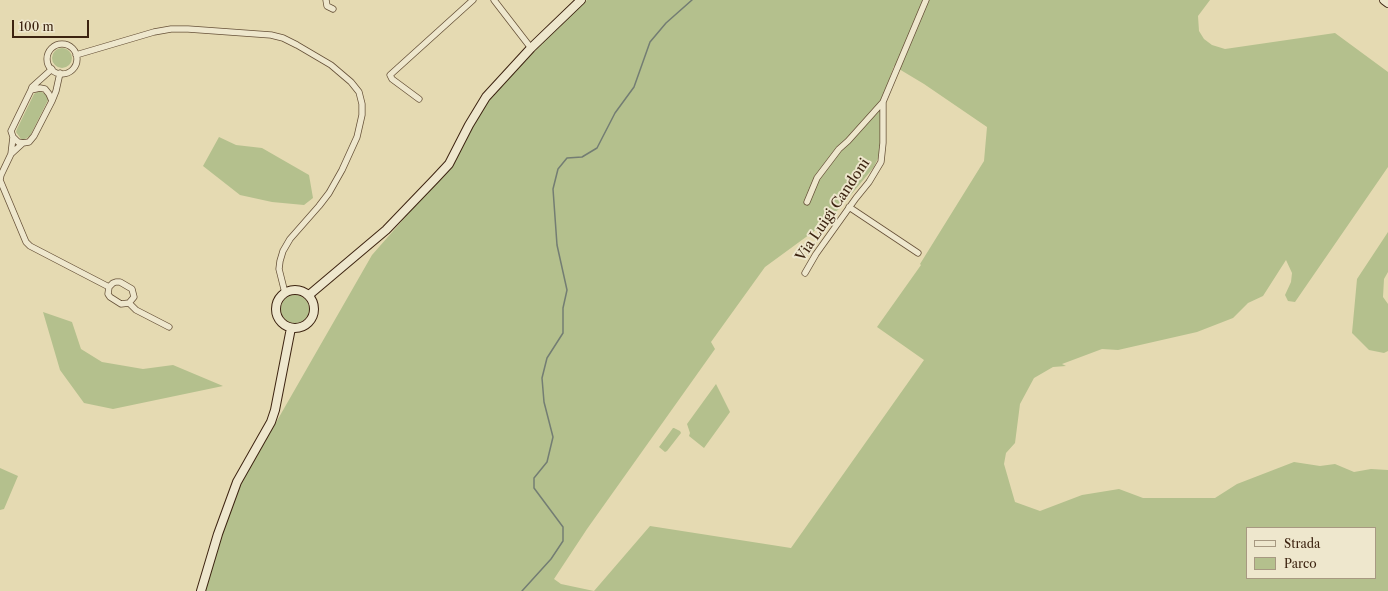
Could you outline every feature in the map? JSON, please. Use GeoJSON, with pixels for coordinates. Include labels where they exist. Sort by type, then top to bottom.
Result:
{"type":"FeatureCollection","features":[{"type":"Feature","properties":{"kind":"street"},"geometry":{"type":"LineString","coordinates":[[326,0],[327,6],[333,9]]}},
{"type":"Feature","properties":{"kind":"street"},"geometry":{"type":"LineString","coordinates":[[419,99],[392,80],[390,75],[473,0]]}},
{"type":"Feature","properties":{"kind":"street"},"geometry":{"type":"LineString","coordinates":[[494,0],[531,48]]}},
{"type":"Feature","properties":{"kind":"street"},"geometry":{"type":"LineString","coordinates":[[309,295],[386,230],[435,180],[449,164],[469,125],[486,97],[531,48],[581,0]]}},
{"type":"Feature","properties":{"kind":"street","name":"Via Luigi Candoni"},"geometry":{"type":"LineString","coordinates":[[805,274],[816,254],[869,182],[881,162],[883,143],[883,102],[926,0]]}},
{"type":"Feature","properties":{"kind":"street"},"geometry":{"type":"LineString","coordinates":[[1384,0],[1388,3]]}},
{"type":"Feature","properties":{"kind":"street"},"geometry":{"type":"LineString","coordinates":[[76,55],[154,32],[172,29],[271,35],[283,38],[297,45],[331,65],[351,82],[359,92],[362,104],[362,115],[357,137],[342,170],[327,196],[292,236],[285,247],[279,269],[285,293]]}},
{"type":"Feature","properties":{"kind":"street"},"geometry":{"type":"LineString","coordinates":[[66,44],[74,50],[76,55],[76,64],[71,71],[60,73],[52,69],[49,65],[49,51],[57,45],[66,44]]}},
{"type":"Feature","properties":{"kind":"street"},"geometry":{"type":"LineString","coordinates":[[52,69],[36,82],[11,131],[13,137],[11,154],[1,175],[1,184],[23,235],[30,246],[109,287]]}},
{"type":"Feature","properties":{"kind":"street"},"geometry":{"type":"LineString","coordinates":[[13,137],[18,142],[23,143],[29,142],[34,136],[52,101],[60,73]]}},
{"type":"Feature","properties":{"kind":"street"},"geometry":{"type":"LineString","coordinates":[[31,90],[40,88],[45,89],[50,94],[52,101]]}},
{"type":"Feature","properties":{"kind":"street"},"geometry":{"type":"LineString","coordinates":[[807,202],[816,178],[839,149],[883,102]]}},
{"type":"Feature","properties":{"kind":"street"},"geometry":{"type":"LineString","coordinates":[[11,154],[23,143]]}},
{"type":"Feature","properties":{"kind":"street"},"geometry":{"type":"LineString","coordinates":[[850,207],[918,253]]}},
{"type":"Feature","properties":{"kind":"street"},"geometry":{"type":"LineString","coordinates":[[120,282],[130,287],[134,294],[133,300],[129,303],[121,304],[111,299],[108,294],[109,287],[113,283],[120,282]]}},
{"type":"Feature","properties":{"kind":"street"},"geometry":{"type":"LineString","coordinates":[[297,290],[305,292],[309,295],[314,306],[312,318],[304,326],[299,328],[292,328],[285,325],[280,320],[276,309],[277,302],[285,293],[297,290]]}},
{"type":"Feature","properties":{"kind":"street"},"geometry":{"type":"LineString","coordinates":[[129,303],[136,310],[169,327]]}},
{"type":"Feature","properties":{"kind":"street"},"geometry":{"type":"LineString","coordinates":[[201,591],[218,534],[237,482],[271,422],[275,410],[292,328]]}},
{"type":"Feature","properties":{"kind":"green space"},"geometry":{"type":"Polygon","coordinates":[[[587,0],[1210,0],[1198,16],[1199,31],[1204,39],[1212,45],[1225,49],[1335,33],[1388,72],[1388,167],[1295,302],[1288,301],[1285,295],[1291,282],[1292,273],[1286,260],[1263,296],[1248,303],[1233,318],[1197,332],[1118,350],[1102,349],[1062,364],[1066,366],[1053,367],[1034,378],[1020,404],[1015,443],[1006,453],[1004,464],[1015,502],[1040,511],[1082,495],[1119,489],[1143,498],[1215,498],[1237,484],[1294,462],[1320,466],[1335,464],[1354,472],[1371,469],[1388,470],[1388,591],[594,591],[202,591],[239,487],[372,255],[444,173],[484,104],[499,86],[587,0]],[[894,66],[882,99],[880,148],[879,156],[874,167],[840,208],[817,229],[765,267],[711,342],[715,349],[587,529],[554,579],[561,584],[594,591],[650,526],[791,548],[924,360],[877,327],[921,265],[920,264],[984,161],[987,127],[924,84],[894,66]]]}},
{"type":"Feature","properties":{"kind":"green space"},"geometry":{"type":"Polygon","coordinates":[[[58,48],[66,48],[72,54],[72,62],[66,68],[58,68],[52,62],[52,54],[58,48]]]}},
{"type":"Feature","properties":{"kind":"green space"},"geometry":{"type":"Polygon","coordinates":[[[39,91],[46,94],[48,100],[30,136],[25,139],[21,139],[16,132],[17,129],[34,94],[39,91]]]}},
{"type":"Feature","properties":{"kind":"green space"},"geometry":{"type":"Polygon","coordinates":[[[219,137],[236,145],[262,148],[309,175],[313,198],[304,205],[272,202],[240,195],[203,166],[219,137]]]}},
{"type":"Feature","properties":{"kind":"green space"},"geometry":{"type":"Polygon","coordinates":[[[1388,232],[1388,272],[1384,279],[1383,297],[1388,304],[1388,351],[1384,353],[1369,350],[1352,333],[1357,279],[1388,232]]]}},
{"type":"Feature","properties":{"kind":"green space"},"geometry":{"type":"Polygon","coordinates":[[[295,295],[305,299],[309,309],[305,319],[295,323],[285,319],[281,309],[285,299],[295,295]]]}},
{"type":"Feature","properties":{"kind":"green space"},"geometry":{"type":"Polygon","coordinates":[[[43,312],[72,322],[81,349],[102,362],[143,369],[173,365],[223,386],[113,409],[84,403],[60,370],[43,312]]]}},
{"type":"Feature","properties":{"kind":"green space"},"geometry":{"type":"Polygon","coordinates":[[[716,384],[730,412],[704,448],[689,436],[690,433],[687,424],[716,384]]]}},
{"type":"Feature","properties":{"kind":"green space"},"geometry":{"type":"Polygon","coordinates":[[[673,428],[681,433],[665,452],[659,447],[673,428]]]}},
{"type":"Feature","properties":{"kind":"green space"},"geometry":{"type":"Polygon","coordinates":[[[0,468],[18,476],[4,509],[0,510],[0,468]]]}},
{"type":"Feature","properties":{"kind":"waterway"},"geometry":{"type":"LineString","coordinates":[[522,591],[551,559],[563,541],[563,527],[534,488],[534,478],[547,462],[553,437],[544,402],[542,378],[547,358],[563,333],[563,308],[567,290],[557,245],[553,189],[558,169],[567,158],[582,157],[597,148],[615,113],[634,87],[650,42],[666,23],[692,0]]}}]}
